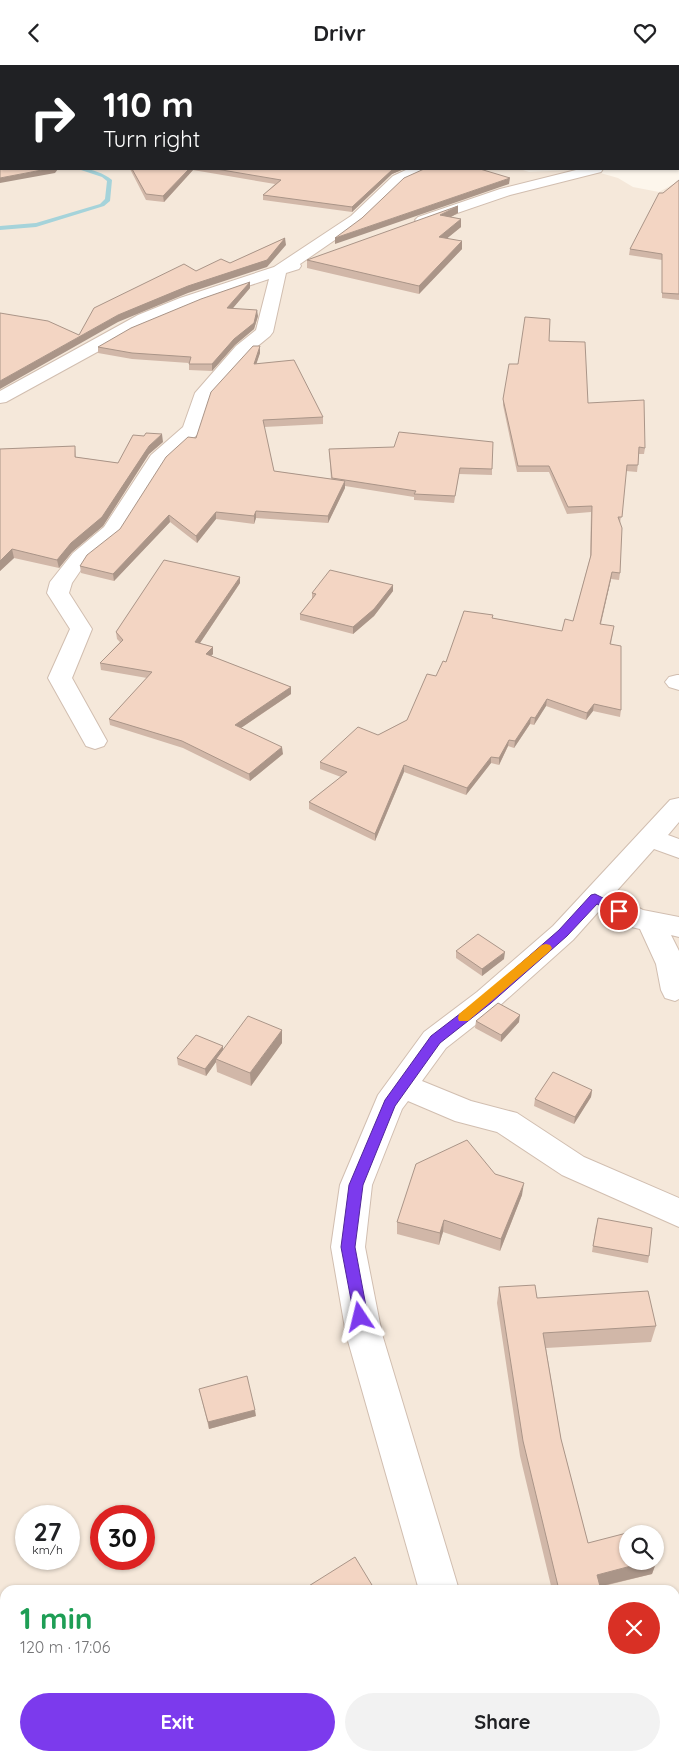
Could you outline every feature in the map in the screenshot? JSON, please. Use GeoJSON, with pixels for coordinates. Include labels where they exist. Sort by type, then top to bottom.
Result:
{"type":"FeatureCollection","features":[{"type":"Feature","properties":{"kind":"street"},"geometry":{"type":"LineString","coordinates":[[95,741],[60,678],[80,629],[58,593],[61,582],[80,557],[112,531],[158,459],[192,429],[201,397],[242,350],[264,332],[279,271],[356,219],[398,179],[417,170]]}},
{"type":"Feature","properties":{"kind":"street"},"geometry":{"type":"LineString","coordinates":[[406,227],[450,209],[505,192],[592,170]]}},
{"type":"Feature","properties":{"kind":"street"},"geometry":{"type":"LineString","coordinates":[[0,397],[23,387],[125,328],[195,299],[334,252]]}},
{"type":"Feature","properties":{"kind":"street"},"geometry":{"type":"LineString","coordinates":[[439,1585],[364,1334],[348,1247],[356,1185],[389,1104],[435,1040],[486,1000],[563,933],[595,898],[665,843],[679,806]]}},
{"type":"Feature","properties":{"kind":"street"},"geometry":{"type":"LineString","coordinates":[[595,898],[637,919],[679,927]]}},
{"type":"Feature","properties":{"kind":"street"},"geometry":{"type":"LineString","coordinates":[[651,923],[671,967],[676,982],[675,990]]}},
{"type":"Feature","properties":{"kind":"street"},"geometry":{"type":"LineString","coordinates":[[402,1086],[466,1113],[506,1122],[573,1166],[679,1213]]}},
{"type":"Feature","properties":{"kind":"shaded area"},"geometry":{"type":"Polygon","coordinates":[[[0,170],[523,170],[529,172],[572,170],[597,172],[618,178],[633,187],[659,192],[679,181],[679,1585],[0,1585],[0,170]]]}},
{"type":"Feature","properties":{"kind":"building"},"geometry":{"type":"Polygon","coordinates":[[[0,170],[42,170],[0,178],[0,170]]]}},
{"type":"Feature","properties":{"kind":"building"},"geometry":{"type":"Polygon","coordinates":[[[133,170],[188,170],[163,196],[146,194],[133,170]]]}},
{"type":"Feature","properties":{"kind":"building"},"geometry":{"type":"Polygon","coordinates":[[[222,170],[392,170],[352,207],[263,195],[281,180],[222,170]]]}},
{"type":"Feature","properties":{"kind":"building"},"geometry":{"type":"Polygon","coordinates":[[[422,170],[483,170],[510,178],[335,238],[362,218],[404,178],[422,170]]]}},
{"type":"Feature","properties":{"kind":"building"},"geometry":{"type":"Polygon","coordinates":[[[679,180],[679,294],[662,293],[662,254],[630,249],[659,193],[663,193],[679,180]]]}},
{"type":"Feature","properties":{"kind":"building"},"geometry":{"type":"Polygon","coordinates":[[[458,206],[440,215],[461,219],[439,237],[462,241],[419,286],[307,260],[458,206]]]}},
{"type":"Feature","properties":{"kind":"building"},"geometry":{"type":"Polygon","coordinates":[[[285,238],[267,260],[188,286],[118,315],[0,381],[0,313],[48,321],[79,335],[94,308],[184,264],[196,271],[221,259],[230,263],[285,238]]]}},
{"type":"Feature","properties":{"kind":"building"},"geometry":{"type":"Polygon","coordinates":[[[250,282],[227,308],[257,310],[254,323],[234,339],[212,364],[189,364],[191,357],[132,353],[98,347],[131,328],[201,299],[250,282]]]}},
{"type":"Feature","properties":{"kind":"building"},"geometry":{"type":"Polygon","coordinates":[[[525,317],[550,319],[549,341],[585,342],[588,403],[644,400],[645,448],[639,447],[638,465],[627,465],[622,517],[618,517],[622,528],[620,573],[612,572],[600,624],[614,626],[610,644],[621,646],[621,710],[594,704],[587,713],[547,699],[535,718],[531,717],[515,741],[509,740],[499,758],[491,757],[467,788],[404,765],[375,834],[309,802],[347,772],[320,762],[358,727],[378,735],[407,720],[427,674],[436,676],[443,661],[446,662],[464,611],[493,615],[492,618],[562,631],[565,619],[573,621],[591,555],[592,506],[568,507],[549,466],[518,466],[503,399],[509,364],[518,364],[525,317]]]}},
{"type":"Feature","properties":{"kind":"building"},"geometry":{"type":"Polygon","coordinates":[[[253,346],[260,346],[254,364],[294,360],[323,417],[263,420],[274,471],[345,481],[328,516],[256,511],[254,516],[216,512],[196,536],[169,515],[113,574],[80,566],[87,555],[120,529],[166,457],[188,437],[196,438],[211,392],[253,346]]]}},
{"type":"Feature","properties":{"kind":"building"},"geometry":{"type":"Polygon","coordinates":[[[399,432],[493,442],[492,469],[460,468],[455,496],[414,494],[416,491],[332,478],[329,449],[394,447],[399,432]]]}},
{"type":"Feature","properties":{"kind":"building"},"geometry":{"type":"Polygon","coordinates":[[[146,433],[162,434],[149,446],[102,517],[71,543],[57,560],[12,549],[0,561],[0,449],[75,446],[75,457],[118,463],[133,435],[144,436],[146,433]]]}},
{"type":"Feature","properties":{"kind":"building"},"geometry":{"type":"Polygon","coordinates":[[[164,560],[240,577],[195,642],[213,647],[206,654],[291,687],[235,725],[282,747],[249,774],[182,741],[109,719],[152,672],[100,663],[123,640],[116,632],[164,560]]]}},
{"type":"Feature","properties":{"kind":"building"},"geometry":{"type":"Polygon","coordinates":[[[330,570],[393,585],[374,609],[353,627],[300,614],[316,594],[312,593],[330,570]]]}},
{"type":"Feature","properties":{"kind":"building"},"geometry":{"type":"Polygon","coordinates":[[[478,934],[505,952],[482,969],[456,951],[478,934]]]}},
{"type":"Feature","properties":{"kind":"building"},"geometry":{"type":"Polygon","coordinates":[[[498,1003],[520,1015],[501,1035],[476,1021],[498,1003]]]}},
{"type":"Feature","properties":{"kind":"building"},"geometry":{"type":"Polygon","coordinates":[[[248,1016],[282,1030],[250,1073],[216,1059],[248,1016]]]}},
{"type":"Feature","properties":{"kind":"building"},"geometry":{"type":"Polygon","coordinates":[[[196,1035],[223,1046],[205,1069],[177,1058],[196,1035]]]}},
{"type":"Feature","properties":{"kind":"building"},"geometry":{"type":"Polygon","coordinates":[[[553,1072],[592,1090],[575,1117],[535,1099],[553,1072]]]}},
{"type":"Feature","properties":{"kind":"building"},"geometry":{"type":"Polygon","coordinates":[[[467,1140],[495,1174],[524,1183],[501,1239],[444,1220],[440,1233],[397,1222],[416,1164],[467,1140]]]}},
{"type":"Feature","properties":{"kind":"building"},"geometry":{"type":"Polygon","coordinates":[[[598,1218],[652,1228],[649,1256],[593,1246],[598,1218]]]}},
{"type":"Feature","properties":{"kind":"building"},"geometry":{"type":"Polygon","coordinates":[[[535,1285],[537,1298],[648,1291],[656,1326],[543,1333],[561,1439],[588,1543],[619,1535],[619,1569],[597,1575],[600,1585],[558,1585],[523,1441],[499,1287],[535,1285]]]}},
{"type":"Feature","properties":{"kind":"building"},"geometry":{"type":"Polygon","coordinates":[[[247,1376],[255,1410],[208,1422],[199,1389],[247,1376]]]}},
{"type":"Feature","properties":{"kind":"building"},"geometry":{"type":"Polygon","coordinates":[[[355,1557],[372,1585],[310,1585],[355,1557]]]}},
{"type":"Feature","properties":{"kind":"waterway"},"geometry":{"type":"LineString","coordinates":[[0,228],[36,225],[102,205],[108,200],[110,181],[104,176],[84,170]]}},
{"type":"Feature","properties":{"kind":"slow traffic"},"geometry":{"type":"LineString","coordinates":[[464,1018],[546,948]]}},
{"type":"Feature","properties":{"kind":"route"},"geometry":{"type":"LineString","coordinates":[[360,1317],[348,1247],[356,1185],[389,1104],[435,1040],[486,1000],[563,933],[595,898],[619,911]]}}]}
